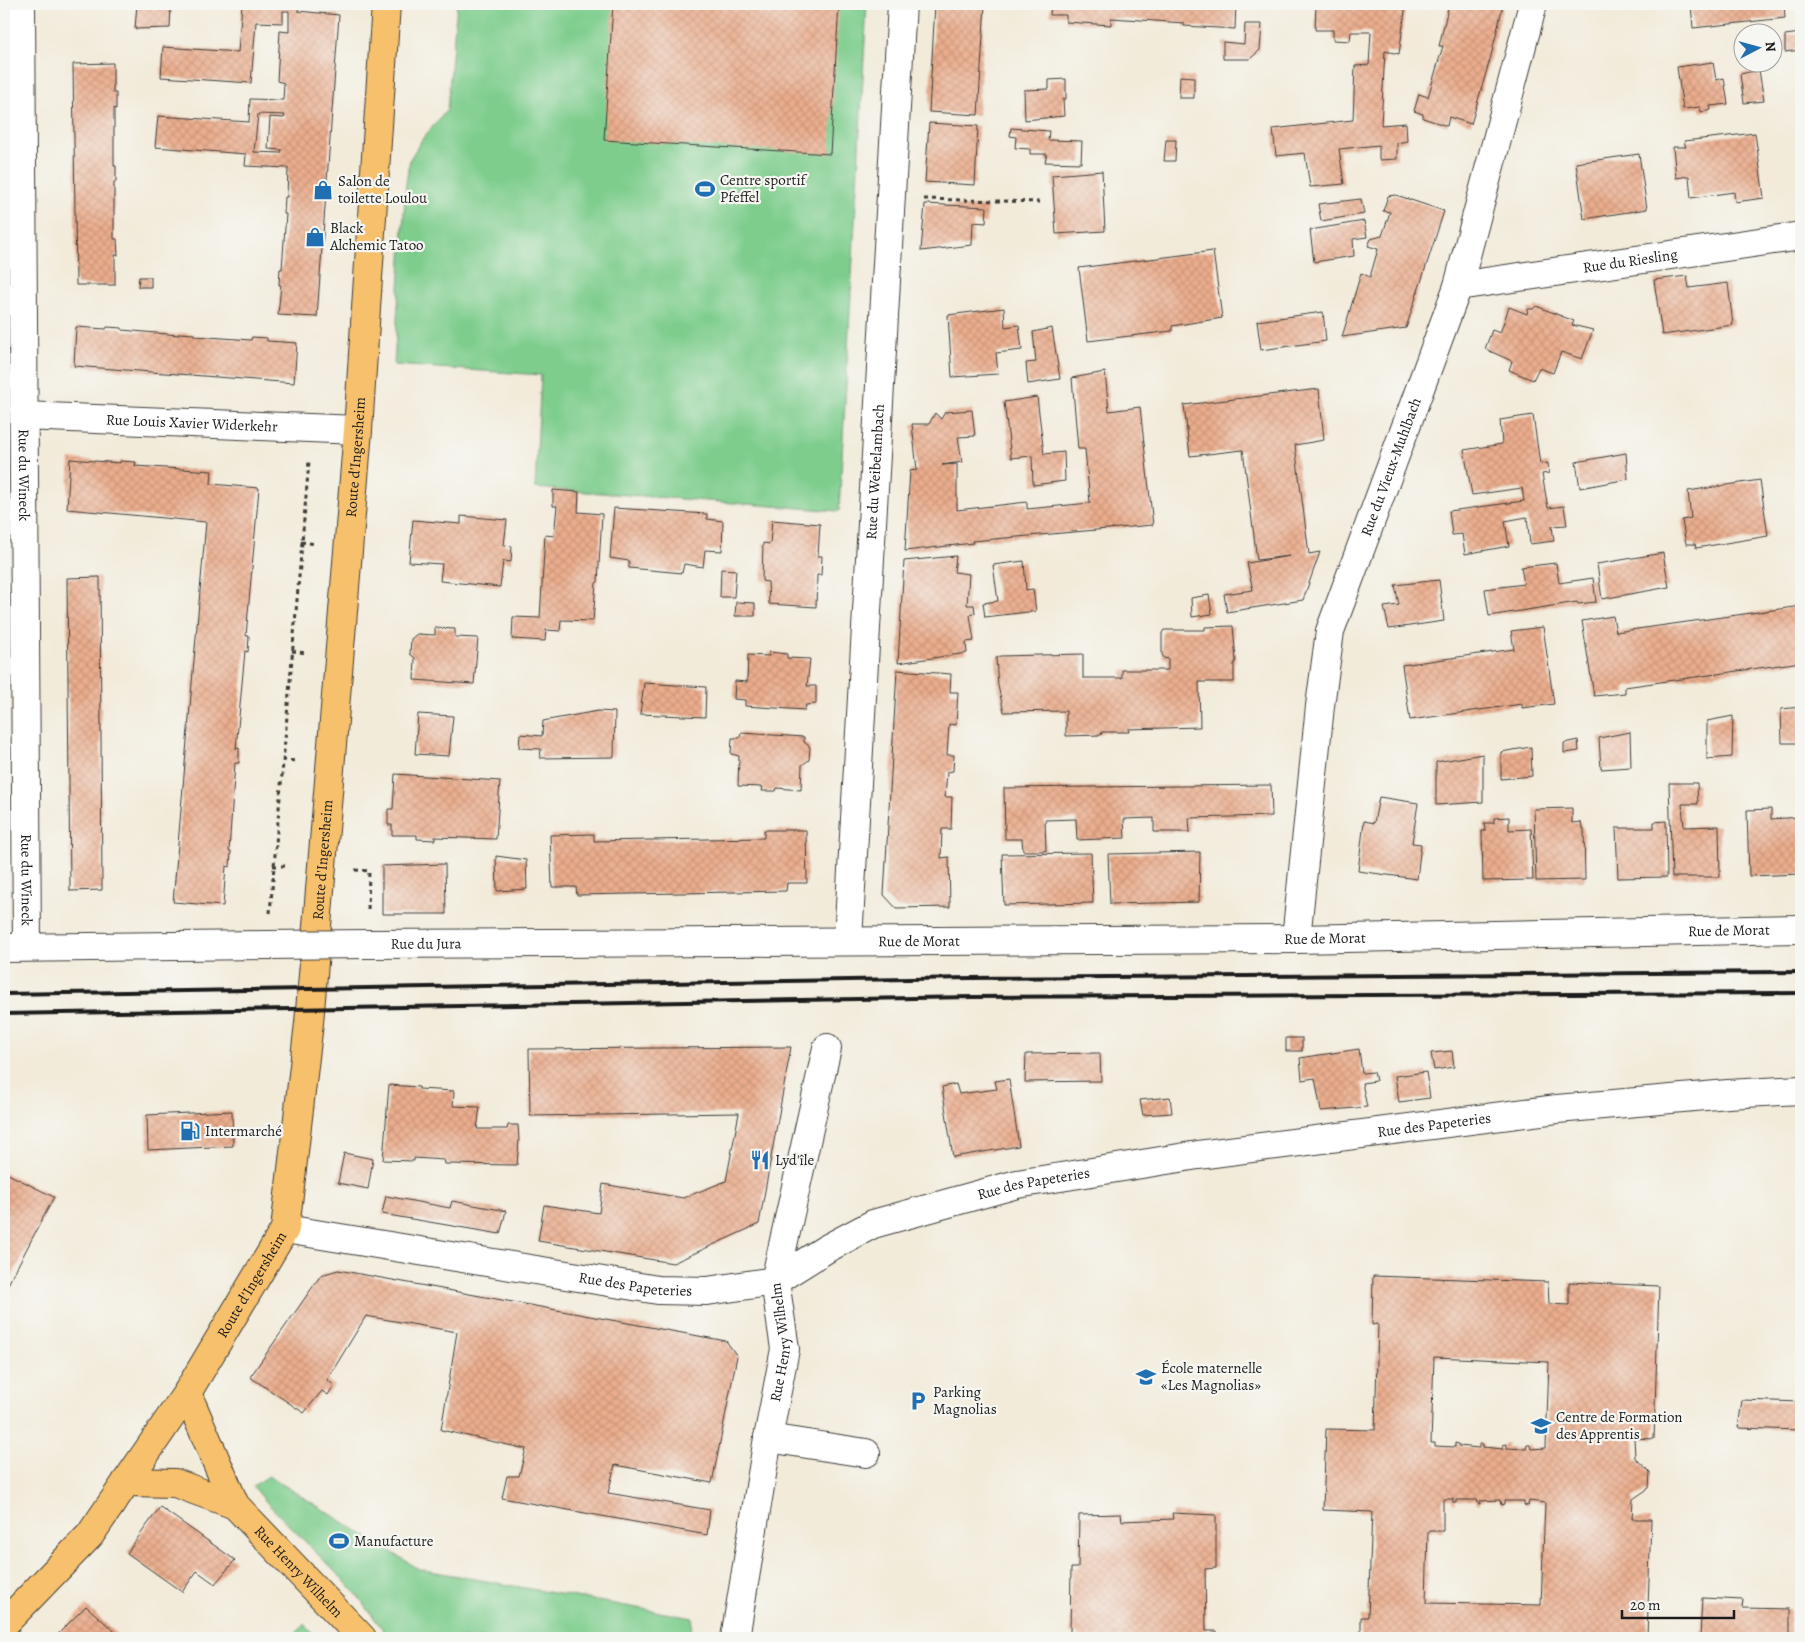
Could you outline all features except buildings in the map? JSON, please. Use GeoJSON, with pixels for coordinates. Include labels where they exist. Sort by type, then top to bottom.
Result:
{"type":"FeatureCollection","features":[{"type":"Feature","properties":{"kind":"main road","name":"Route d'Ingersheim"},"geometry":{"type":"LineString","coordinates":[[4,1624],[90,1535],[187,1393],[285,1229],[309,1023],[328,773],[358,430],[386,4]]}},
{"type":"Feature","properties":{"kind":"main road","name":"Rue Henry Wilhelm"},"geometry":{"type":"LineString","coordinates":[[187,1393],[235,1505],[362,1638]]}},
{"type":"Feature","properties":{"kind":"main road","name":"Rue Henry Wilhelm"},"geometry":{"type":"LineString","coordinates":[[126,1482],[175,1483],[235,1505]]}},
{"type":"Feature","properties":{"kind":"street","name":"Rue du Wineck"},"geometry":{"type":"LineString","coordinates":[[15,947],[15,757],[24,416],[21,4]]}},
{"type":"Feature","properties":{"kind":"street","name":"Rue du Weibelambach"},"geometry":{"type":"LineString","coordinates":[[848,940],[902,4]]}},
{"type":"Feature","properties":{"kind":"street","name":"Rue du Vieux-Muhlbach"},"geometry":{"type":"LineString","coordinates":[[1296,939],[1320,706],[1330,631],[1458,286],[1533,4]]}},
{"type":"Feature","properties":{"kind":"street","name":"Rue du Riesling"},"geometry":{"type":"LineString","coordinates":[[1458,286],[1801,236]]}},
{"type":"Feature","properties":{"kind":"street","name":"Rue Louis Xavier Widerkehr"},"geometry":{"type":"LineString","coordinates":[[24,416],[358,430]]}},
{"type":"Feature","properties":{"kind":"street","name":"Rue de Morat"},"geometry":{"type":"LineString","coordinates":[[848,940],[1296,939],[1801,929]]}},
{"type":"Feature","properties":{"kind":"street","name":"Rue du Jura"},"geometry":{"type":"LineString","coordinates":[[15,947],[848,940]]}},
{"type":"Feature","properties":{"kind":"street","name":"Rue Henry Wilhelm"},"geometry":{"type":"LineString","coordinates":[[735,1638],[785,1348],[775,1281],[827,1048]]}},
{"type":"Feature","properties":{"kind":"street","name":"Rue des Papeteries"},"geometry":{"type":"LineString","coordinates":[[285,1229],[658,1290],[707,1291],[775,1281],[826,1249],[873,1224],[1017,1184],[1198,1155],[1548,1110],[1728,1094],[1801,1090]]}},
{"type":"Feature","properties":{"kind":"street"},"geometry":{"type":"LineString","coordinates":[[768,1438],[866,1453]]}},
{"type":"Feature","properties":{"kind":"path"},"geometry":{"type":"LineString","coordinates":[[891,198],[1039,202]]}},
{"type":"Feature","properties":{"kind":"path"},"geometry":{"type":"LineString","coordinates":[[267,945],[311,428]]}},
{"type":"Feature","properties":{"kind":"path"},"geometry":{"type":"LineString","coordinates":[[368,944],[369,872]]}},
{"type":"Feature","properties":{"kind":"green space","name":"Centre sportif Pfeffel"},"geometry":{"type":"Polygon","coordinates":[[[457,4],[867,4],[839,511],[535,488],[541,375],[394,365],[406,183],[410,159],[423,138],[447,110],[457,4]]]}},
{"type":"Feature","properties":{"kind":"green space","name":"Manufacture"},"geometry":{"type":"Polygon","coordinates":[[[269,1476],[419,1569],[693,1618],[690,1638],[389,1638],[355,1592],[268,1504],[253,1486],[269,1476]]]}},
{"type":"Feature","properties":{"kind":"green space"},"geometry":{"type":"Polygon","coordinates":[[[305,1624],[315,1638],[291,1638],[305,1624]]]}},
{"type":"Feature","properties":{"kind":"railway"},"geometry":{"type":"LineString","coordinates":[[4,994],[971,978],[1801,972]]}},
{"type":"Feature","properties":{"kind":"railway"},"geometry":{"type":"LineString","coordinates":[[4,1014],[972,997],[1801,993]]}},
{"type":"Feature","properties":{"kind":"place","name":"Centre sportif Pfeffel"},"geometry":{"type":"Point","coordinates":[705,189]}},
{"type":"Feature","properties":{"kind":"place","name":"Salon de toilette Loulou"},"geometry":{"type":"Point","coordinates":[323,190]}},
{"type":"Feature","properties":{"kind":"place","name":"Black Alchemic Tatoo"},"geometry":{"type":"Point","coordinates":[315,237]}},
{"type":"Feature","properties":{"kind":"place","name":"Intermarché"},"geometry":{"type":"Point","coordinates":[190,1131]}},
{"type":"Feature","properties":{"kind":"place","name":"Lyd'île"},"geometry":{"type":"Point","coordinates":[760,1160]}},
{"type":"Feature","properties":{"kind":"place","name":"École maternelle «Les Magnolias»"},"geometry":{"type":"Point","coordinates":[1146,1377]}},
{"type":"Feature","properties":{"kind":"place","name":"Parking Magnolias"},"geometry":{"type":"Point","coordinates":[918,1401]}},
{"type":"Feature","properties":{"kind":"place","name":"Centre de Formation des Apprentis"},"geometry":{"type":"Point","coordinates":[1541,1426]}},
{"type":"Feature","properties":{"kind":"place","name":"Manufacture"},"geometry":{"type":"Point","coordinates":[339,1541]}}]}
